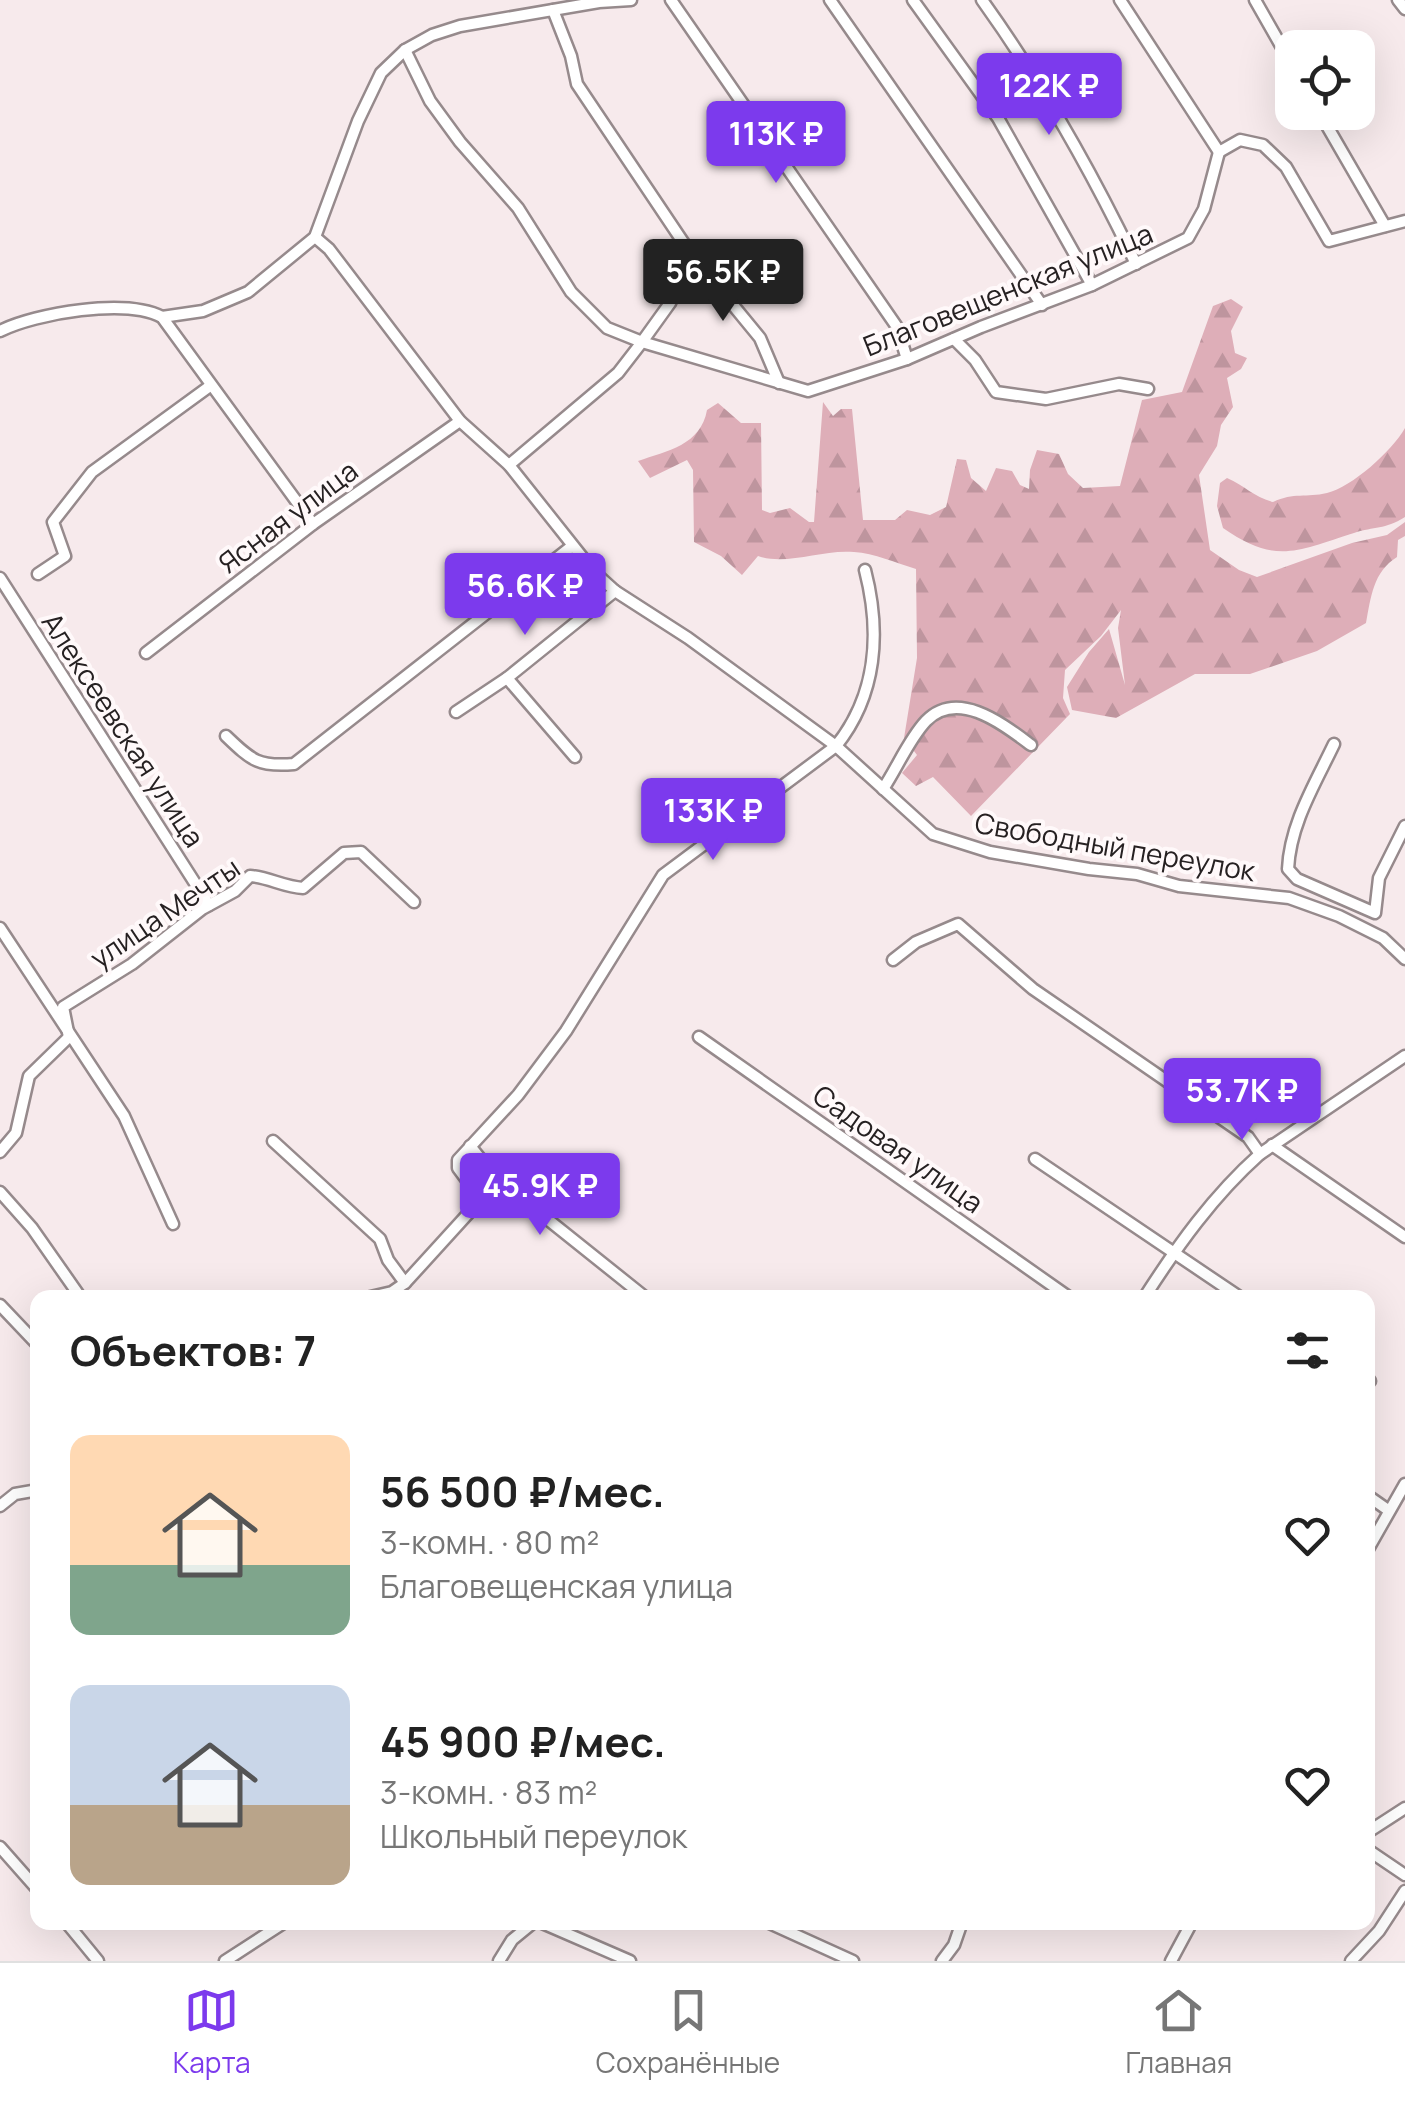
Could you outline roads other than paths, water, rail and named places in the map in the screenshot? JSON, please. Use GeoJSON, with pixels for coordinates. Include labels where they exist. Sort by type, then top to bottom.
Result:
{"type":"FeatureCollection","features":[{"type":"Feature","properties":{"kind":"street"},"geometry":{"type":"LineString","coordinates":[[0,331],[17,322],[46,316],[128,307],[162,316],[204,311],[248,292],[315,237],[380,73],[405,50],[460,26],[631,0]]}},
{"type":"Feature","properties":{"kind":"street"},"geometry":{"type":"LineString","coordinates":[[671,0],[897,328],[907,359]]}},
{"type":"Feature","properties":{"kind":"street"},"geometry":{"type":"LineString","coordinates":[[830,0],[1042,305]]}},
{"type":"Feature","properties":{"kind":"street"},"geometry":{"type":"LineString","coordinates":[[913,0],[998,118],[1092,285]]}},
{"type":"Feature","properties":{"kind":"street"},"geometry":{"type":"LineString","coordinates":[[982,0],[1026,62],[1093,174],[1136,264]]}},
{"type":"Feature","properties":{"kind":"street"},"geometry":{"type":"LineString","coordinates":[[1120,0],[1220,152],[1240,140],[1263,145],[1286,167],[1329,241],[1405,221]]}},
{"type":"Feature","properties":{"kind":"street"},"geometry":{"type":"LineString","coordinates":[[1255,0],[1275,36]]}},
{"type":"Feature","properties":{"kind":"street"},"geometry":{"type":"LineString","coordinates":[[1398,0],[1405,10]]}},
{"type":"Feature","properties":{"kind":"street"},"geometry":{"type":"LineString","coordinates":[[554,10],[578,84],[691,254],[760,338],[779,383]]}},
{"type":"Feature","properties":{"kind":"street","name":"Благовещенская улица"},"geometry":{"type":"LineString","coordinates":[[405,50],[430,102],[518,208],[571,292],[607,328],[808,392],[907,359],[1092,285],[1188,238],[1204,208],[1220,152]]}},
{"type":"Feature","properties":{"kind":"street"},"geometry":{"type":"LineString","coordinates":[[1329,130],[1385,226]]}},
{"type":"Feature","properties":{"kind":"street","name":"Свободный переулок"},"geometry":{"type":"LineString","coordinates":[[315,237],[330,249],[460,420],[509,465],[571,548],[615,591],[688,638],[836,746],[934,834],[990,852],[1089,870],[1137,874],[1179,886],[1288,898],[1339,916],[1382,938],[1405,959]]}},
{"type":"Feature","properties":{"kind":"street"},"geometry":{"type":"LineString","coordinates":[[509,465],[618,373],[670,303],[691,254]]}},
{"type":"Feature","properties":{"kind":"street"},"geometry":{"type":"LineString","coordinates":[[162,316],[313,524]]}},
{"type":"Feature","properties":{"kind":"street"},"geometry":{"type":"LineString","coordinates":[[954,339],[975,360],[996,392],[1046,398],[1119,384],[1148,389]]}},
{"type":"Feature","properties":{"kind":"street"},"geometry":{"type":"LineString","coordinates":[[38,574],[65,556],[53,522],[92,472],[210,386]]}},
{"type":"Feature","properties":{"kind":"street","name":"Ясная улица"},"geometry":{"type":"LineString","coordinates":[[146,652],[313,524],[460,420]]}},
{"type":"Feature","properties":{"kind":"street"},"geometry":{"type":"LineString","coordinates":[[226,736],[246,756],[266,766],[294,764],[571,548]]}},
{"type":"Feature","properties":{"kind":"street"},"geometry":{"type":"LineString","coordinates":[[395,1290],[476,1205],[476,1188],[458,1168],[458,1160],[518,1095],[566,1031],[662,876],[836,746],[849,729],[864,697],[873,658],[875,608],[865,570]]}},
{"type":"Feature","properties":{"kind":"street","name":"Алексеевская улица"},"geometry":{"type":"LineString","coordinates":[[0,578],[208,905]]}},
{"type":"Feature","properties":{"kind":"street"},"geometry":{"type":"LineString","coordinates":[[456,712],[508,678],[615,591]]}},
{"type":"Feature","properties":{"kind":"street"},"geometry":{"type":"LineString","coordinates":[[508,678],[575,757]]}},
{"type":"Feature","properties":{"kind":"street"},"geometry":{"type":"LineString","coordinates":[[883,789],[926,720],[947,708],[972,710],[1005,723],[1032,745]]}},
{"type":"Feature","properties":{"kind":"street"},"geometry":{"type":"LineString","coordinates":[[1334,744],[1300,815],[1289,850],[1288,870],[1297,879],[1375,912],[1379,878],[1405,826]]}},
{"type":"Feature","properties":{"kind":"street","name":"улица Мечты"},"geometry":{"type":"LineString","coordinates":[[69,1037],[63,1007],[132,964],[208,905],[235,891],[250,876],[303,888],[344,853],[361,852],[414,902]]}},
{"type":"Feature","properties":{"kind":"street"},"geometry":{"type":"LineString","coordinates":[[893,960],[916,942],[958,924],[1033,990],[1248,1136],[1260,1154]]}},
{"type":"Feature","properties":{"kind":"street"},"geometry":{"type":"LineString","coordinates":[[0,928],[124,1116],[173,1224]]}},
{"type":"Feature","properties":{"kind":"street"},"geometry":{"type":"LineString","coordinates":[[0,1152],[16,1132],[29,1076],[69,1037]]}},
{"type":"Feature","properties":{"kind":"street","name":"Садовая улица"},"geometry":{"type":"LineString","coordinates":[[699,1037],[1059,1290]]}},
{"type":"Feature","properties":{"kind":"street"},"geometry":{"type":"LineString","coordinates":[[1149,1290],[1194,1222],[1260,1154],[1405,1056]]}},
{"type":"Feature","properties":{"kind":"street"},"geometry":{"type":"LineString","coordinates":[[273,1141],[380,1239],[388,1260],[405,1283]]}},
{"type":"Feature","properties":{"kind":"street"},"geometry":{"type":"LineString","coordinates":[[1272,1145],[1405,1237]]}},
{"type":"Feature","properties":{"kind":"street"},"geometry":{"type":"LineString","coordinates":[[470,1146],[496,1178],[636,1290]]}},
{"type":"Feature","properties":{"kind":"street"},"geometry":{"type":"LineString","coordinates":[[1034,1159],[1229,1290]]}},
{"type":"Feature","properties":{"kind":"street"},"geometry":{"type":"LineString","coordinates":[[0,1192],[32,1228],[75,1290]]}},
{"type":"Feature","properties":{"kind":"street"},"geometry":{"type":"LineString","coordinates":[[0,1306],[30,1337]]}},
{"type":"Feature","properties":{"kind":"street"},"geometry":{"type":"LineString","coordinates":[[1375,1535],[1405,1484]]}},
{"type":"Feature","properties":{"kind":"street"},"geometry":{"type":"LineString","coordinates":[[0,1506],[15,1494],[30,1491]]}},
{"type":"Feature","properties":{"kind":"street"},"geometry":{"type":"LineString","coordinates":[[1375,1501],[1388,1510]]}},
{"type":"Feature","properties":{"kind":"street"},"geometry":{"type":"LineString","coordinates":[[1375,1827],[1405,1808]]}},
{"type":"Feature","properties":{"kind":"street"},"geometry":{"type":"LineString","coordinates":[[0,1847],[30,1881]]}},
{"type":"Feature","properties":{"kind":"street"},"geometry":{"type":"LineString","coordinates":[[1375,1855],[1405,1875]]}},
{"type":"Feature","properties":{"kind":"street"},"geometry":{"type":"LineString","coordinates":[[1350,1961],[1379,1931],[1405,1891]]}},
{"type":"Feature","properties":{"kind":"street"},"geometry":{"type":"LineString","coordinates":[[73,1930],[98,1961]]}},
{"type":"Feature","properties":{"kind":"street"},"geometry":{"type":"LineString","coordinates":[[225,1961],[273,1930]]}},
{"type":"Feature","properties":{"kind":"street"},"geometry":{"type":"LineString","coordinates":[[499,1961],[512,1940],[526,1930]]}},
{"type":"Feature","properties":{"kind":"street"},"geometry":{"type":"LineString","coordinates":[[556,1930],[630,1961]]}},
{"type":"Feature","properties":{"kind":"street"},"geometry":{"type":"LineString","coordinates":[[784,1930],[852,1961]]}},
{"type":"Feature","properties":{"kind":"street"},"geometry":{"type":"LineString","coordinates":[[942,1961],[959,1930]]}},
{"type":"Feature","properties":{"kind":"street"},"geometry":{"type":"LineString","coordinates":[[1171,1961],[1188,1930]]}}]}
